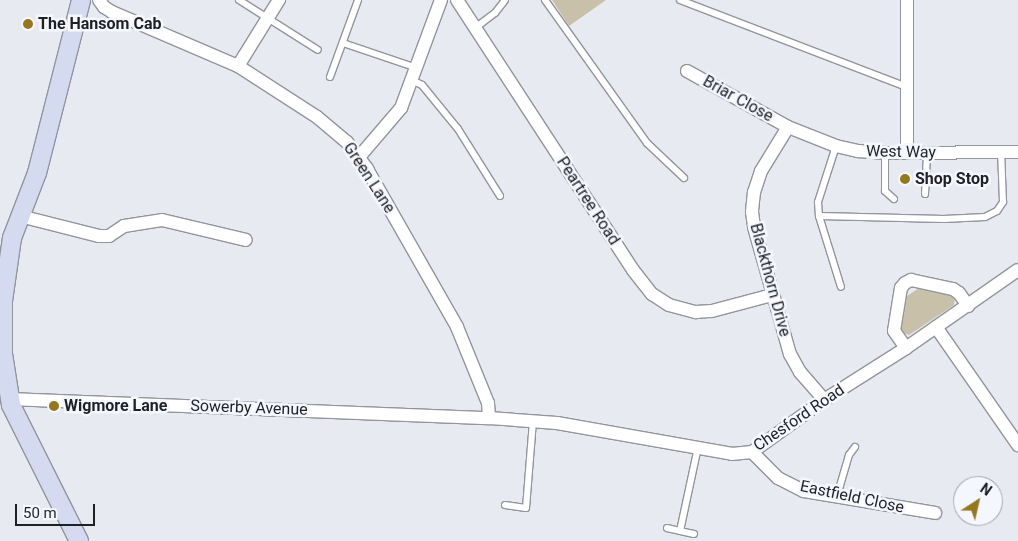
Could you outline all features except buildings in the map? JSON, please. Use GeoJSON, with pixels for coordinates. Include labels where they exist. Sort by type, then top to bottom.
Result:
{"type":"FeatureCollection","features":[{"type":"Feature","properties":{"kind":"street"},"geometry":{"type":"LineString","coordinates":[[80,541],[9,399],[1,354],[7,264],[12,238],[37,173],[81,0]]}},
{"type":"Feature","properties":{"kind":"street","name":"Green Lane"},"geometry":{"type":"LineString","coordinates":[[99,0],[104,7],[112,12],[238,66],[332,129],[359,157],[457,327],[488,404],[489,418]]}},
{"type":"Feature","properties":{"kind":"street"},"geometry":{"type":"LineString","coordinates":[[238,66],[279,0]]}},
{"type":"Feature","properties":{"kind":"street"},"geometry":{"type":"LineString","coordinates":[[359,157],[401,108],[441,0]]}},
{"type":"Feature","properties":{"kind":"street","name":"Peartree Road"},"geometry":{"type":"LineString","coordinates":[[457,0],[633,270],[656,297],[669,305],[696,312],[720,309],[772,295]]}},
{"type":"Feature","properties":{"kind":"street"},"geometry":{"type":"LineString","coordinates":[[907,0],[907,153]]}},
{"type":"Feature","properties":{"kind":"street","name":"Briar Close"},"geometry":{"type":"LineString","coordinates":[[687,71],[788,127]]}},
{"type":"Feature","properties":{"kind":"street","name":"Blackthorn Drive"},"geometry":{"type":"LineString","coordinates":[[788,127],[761,171],[754,192],[752,212],[772,295],[790,354],[800,372],[824,400]]}},
{"type":"Feature","properties":{"kind":"street","name":"West Way"},"geometry":{"type":"LineString","coordinates":[[788,127],[836,146],[858,151],[927,154],[1018,152]]}},
{"type":"Feature","properties":{"kind":"street"},"geometry":{"type":"LineString","coordinates":[[20,216],[99,236],[109,236],[124,226],[162,220],[246,240]]}},
{"type":"Feature","properties":{"kind":"street","name":"Chesford Road"},"geometry":{"type":"LineString","coordinates":[[489,418],[557,423],[732,454],[752,452],[824,400],[906,348],[1018,270]]}},
{"type":"Feature","properties":{"kind":"street"},"geometry":{"type":"LineString","coordinates":[[906,348],[894,331],[901,288],[904,283],[911,280],[953,289],[959,293],[968,306]]}},
{"type":"Feature","properties":{"kind":"street"},"geometry":{"type":"LineString","coordinates":[[936,326],[1018,445]]}},
{"type":"Feature","properties":{"kind":"street","name":"Sowerby Avenue"},"geometry":{"type":"LineString","coordinates":[[9,399],[489,418]]}},
{"type":"Feature","properties":{"kind":"street","name":"Eastfield Close"},"geometry":{"type":"LineString","coordinates":[[752,452],[778,478],[804,491],[935,513]]}},
{"type":"Feature","properties":{"kind":"lane"},"geometry":{"type":"LineString","coordinates":[[239,0],[318,50]]}},
{"type":"Feature","properties":{"kind":"lane"},"geometry":{"type":"LineString","coordinates":[[330,77],[358,0]]}},
{"type":"Feature","properties":{"kind":"lane"},"geometry":{"type":"LineString","coordinates":[[475,28],[495,13],[505,0]]}},
{"type":"Feature","properties":{"kind":"lane"},"geometry":{"type":"LineString","coordinates":[[545,0],[647,143],[684,178]]}},
{"type":"Feature","properties":{"kind":"lane"},"geometry":{"type":"LineString","coordinates":[[680,0],[907,87]]}},
{"type":"Feature","properties":{"kind":"lane"},"geometry":{"type":"LineString","coordinates":[[343,43],[415,74],[458,129],[500,196]]}},
{"type":"Feature","properties":{"kind":"lane"},"geometry":{"type":"LineString","coordinates":[[836,146],[818,202],[819,216],[841,287]]}},
{"type":"Feature","properties":{"kind":"lane"},"geometry":{"type":"LineString","coordinates":[[819,216],[944,219],[985,217],[997,211],[1003,202],[1001,152]]}},
{"type":"Feature","properties":{"kind":"lane"},"geometry":{"type":"LineString","coordinates":[[886,153],[885,191],[894,199]]}},
{"type":"Feature","properties":{"kind":"lane"},"geometry":{"type":"LineString","coordinates":[[925,194],[927,154]]}},
{"type":"Feature","properties":{"kind":"lane"},"geometry":{"type":"LineString","coordinates":[[505,505],[526,508],[533,421]]}},
{"type":"Feature","properties":{"kind":"lane"},"geometry":{"type":"LineString","coordinates":[[680,531],[698,447]]}},
{"type":"Feature","properties":{"kind":"lane"},"geometry":{"type":"LineString","coordinates":[[837,496],[849,455],[854,447]]}},
{"type":"Feature","properties":{"kind":"lane"},"geometry":{"type":"LineString","coordinates":[[667,528],[694,534]]}},
{"type":"Feature","properties":{"kind":"shaded area"},"geometry":{"type":"Polygon","coordinates":[[[552,0],[606,0],[569,26],[552,0]]]}},
{"type":"Feature","properties":{"kind":"shaded area"},"geometry":{"type":"Polygon","coordinates":[[[919,288],[955,296],[954,305],[909,335],[901,332],[907,296],[919,288]]]}},
{"type":"Feature","properties":{"kind":"place","name":"The Hansom Cab"},"geometry":{"type":"Point","coordinates":[28,24]}},
{"type":"Feature","properties":{"kind":"place","name":"Shop Stop"},"geometry":{"type":"Point","coordinates":[905,179]}},
{"type":"Feature","properties":{"kind":"place","name":"Wigmore Lane"},"geometry":{"type":"Point","coordinates":[54,406]}}]}
